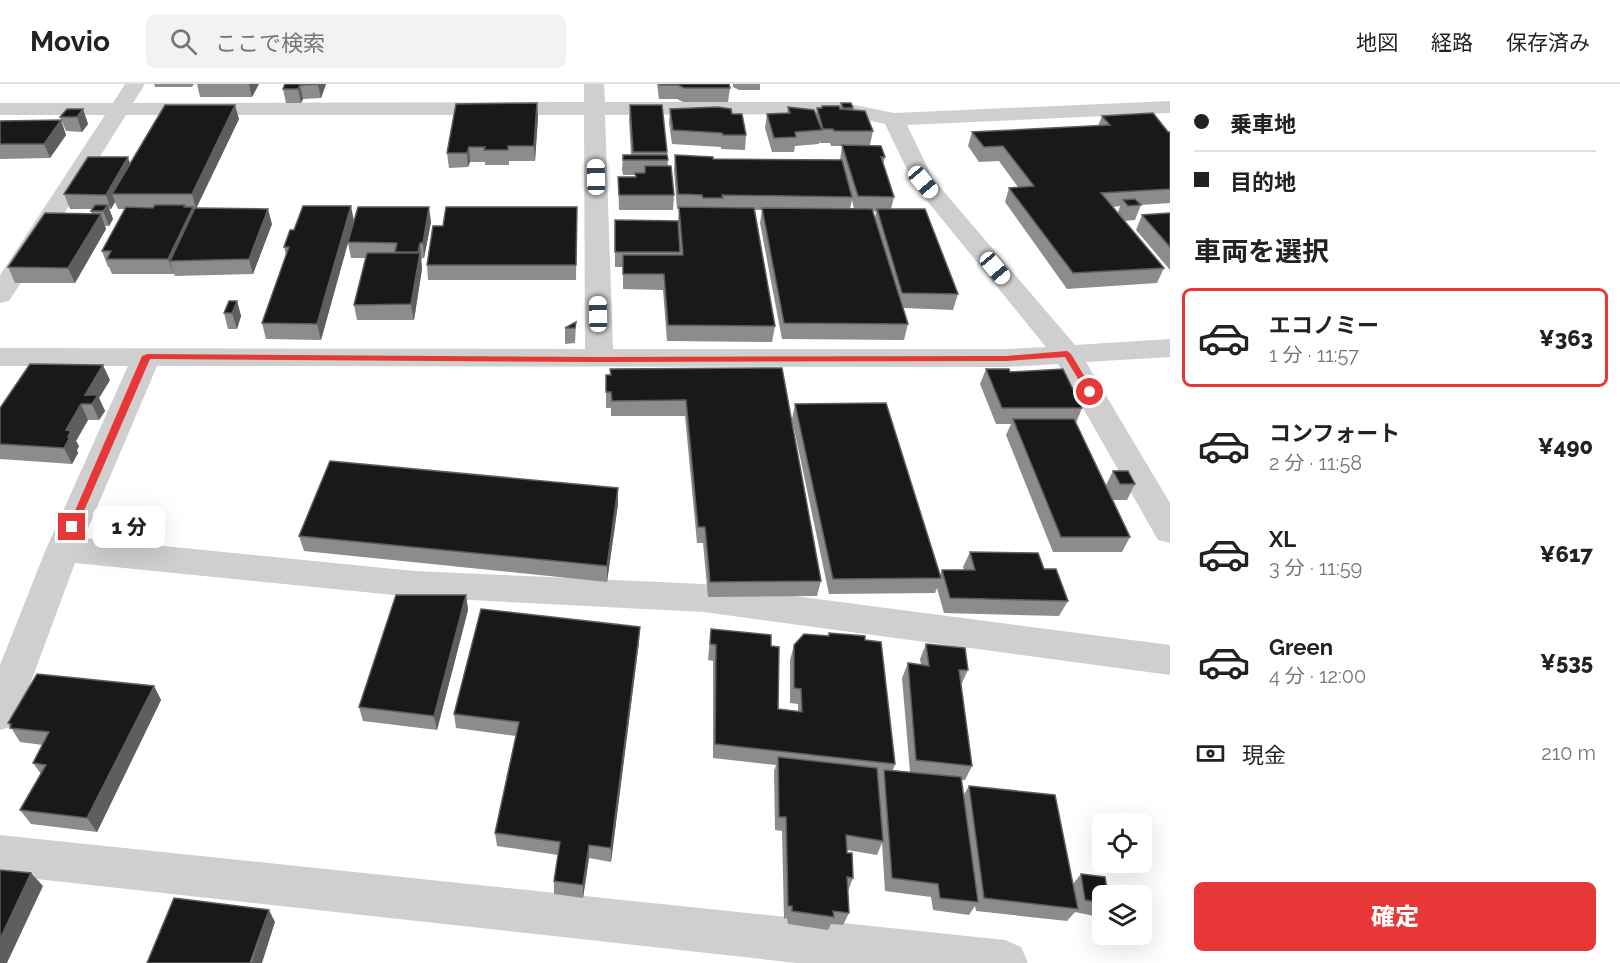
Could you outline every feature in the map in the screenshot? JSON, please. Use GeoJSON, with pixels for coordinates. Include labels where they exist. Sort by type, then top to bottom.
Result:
{"type":"FeatureCollection","features":[{"type":"Feature","properties":{"kind":"street"},"geometry":{"type":"LineString","coordinates":[[0,295],[135,84]]}},
{"type":"Feature","properties":{"kind":"street"},"geometry":{"type":"LineString","coordinates":[[594,84],[599,359]]}},
{"type":"Feature","properties":{"kind":"street"},"geometry":{"type":"LineString","coordinates":[[0,109],[840,108],[894,119],[1170,107]]}},
{"type":"Feature","properties":{"kind":"street"},"geometry":{"type":"LineString","coordinates":[[894,119],[923,182],[1067,354],[1170,531]]}},
{"type":"Feature","properties":{"kind":"street"},"geometry":{"type":"LineString","coordinates":[[0,357],[1006,358],[1170,348]]}},
{"type":"Feature","properties":{"kind":"street"},"geometry":{"type":"LineString","coordinates":[[0,714],[63,549],[147,356]]}},
{"type":"Feature","properties":{"kind":"street"},"geometry":{"type":"LineString","coordinates":[[63,549],[414,584],[703,598],[1170,660]]}},
{"type":"Feature","properties":{"kind":"street"},"geometry":{"type":"LineString","coordinates":[[0,855],[1005,963]]}},
{"type":"Feature","properties":{"kind":"building"},"geometry":{"type":"Polygon","coordinates":[[[285,84],[318,84],[300,85],[298,89],[283,89],[285,84]]]}},
{"type":"Feature","properties":{"kind":"building"},"geometry":{"type":"Polygon","coordinates":[[[660,84],[729,84],[730,88],[684,88],[678,85],[660,84]]]}},
{"type":"Feature","properties":{"kind":"building"},"geometry":{"type":"Polygon","coordinates":[[[537,103],[534,146],[508,146],[508,150],[484,150],[485,147],[469,147],[467,153],[447,153],[456,104],[537,103]]]}},
{"type":"Feature","properties":{"kind":"building"},"geometry":{"type":"Polygon","coordinates":[[[841,103],[851,103],[853,108],[843,108],[841,103]]]}},
{"type":"Feature","properties":{"kind":"building"},"geometry":{"type":"Polygon","coordinates":[[[165,105],[235,105],[192,194],[112,194],[165,105]]]}},
{"type":"Feature","properties":{"kind":"building"},"geometry":{"type":"Polygon","coordinates":[[[630,105],[662,105],[667,152],[633,152],[630,105]]]}},
{"type":"Feature","properties":{"kind":"building"},"geometry":{"type":"Polygon","coordinates":[[[822,106],[839,106],[840,109],[865,111],[873,131],[823,129],[817,108],[822,108],[822,106]]]}},
{"type":"Feature","properties":{"kind":"building"},"geometry":{"type":"Polygon","coordinates":[[[718,107],[731,109],[732,114],[742,114],[746,135],[673,130],[670,109],[718,107]]]}},
{"type":"Feature","properties":{"kind":"building"},"geometry":{"type":"Polygon","coordinates":[[[788,107],[814,110],[822,130],[795,132],[796,137],[774,138],[767,114],[790,113],[788,107]]]}},
{"type":"Feature","properties":{"kind":"building"},"geometry":{"type":"Polygon","coordinates":[[[67,109],[83,109],[77,117],[60,117],[67,109]]]}},
{"type":"Feature","properties":{"kind":"building"},"geometry":{"type":"Polygon","coordinates":[[[1153,113],[1170,132],[1170,189],[1101,193],[1164,268],[1073,273],[1009,188],[1034,186],[1003,146],[984,147],[972,132],[1110,125],[1102,116],[1153,113]]]}},
{"type":"Feature","properties":{"kind":"building"},"geometry":{"type":"Polygon","coordinates":[[[61,120],[44,144],[0,144],[0,121],[61,120]]]}},
{"type":"Feature","properties":{"kind":"building"},"geometry":{"type":"Polygon","coordinates":[[[842,145],[881,146],[885,157],[881,157],[894,197],[858,196],[842,145]]]}},
{"type":"Feature","properties":{"kind":"building"},"geometry":{"type":"Polygon","coordinates":[[[623,155],[667,155],[668,160],[623,160],[623,155]]]}},
{"type":"Feature","properties":{"kind":"building"},"geometry":{"type":"Polygon","coordinates":[[[675,155],[713,157],[713,159],[842,160],[852,197],[722,195],[723,198],[703,198],[702,195],[678,194],[675,155]]]}},
{"type":"Feature","properties":{"kind":"building"},"geometry":{"type":"Polygon","coordinates":[[[88,157],[128,157],[106,195],[64,194],[88,157]]]}},
{"type":"Feature","properties":{"kind":"building"},"geometry":{"type":"Polygon","coordinates":[[[645,166],[671,166],[674,195],[619,195],[618,177],[636,177],[635,173],[645,173],[645,166]]]}},
{"type":"Feature","properties":{"kind":"building"},"geometry":{"type":"Polygon","coordinates":[[[1135,199],[1141,205],[1128,206],[1123,200],[1135,199]]]}},
{"type":"Feature","properties":{"kind":"building"},"geometry":{"type":"Polygon","coordinates":[[[95,205],[108,205],[103,211],[91,211],[95,205]]]}},
{"type":"Feature","properties":{"kind":"building"},"geometry":{"type":"Polygon","coordinates":[[[155,205],[193,207],[168,259],[107,259],[111,251],[102,251],[126,207],[153,208],[155,205]]]}},
{"type":"Feature","properties":{"kind":"building"},"geometry":{"type":"Polygon","coordinates":[[[303,206],[351,206],[317,324],[262,323],[289,247],[284,247],[290,230],[294,230],[303,206]]]}},
{"type":"Feature","properties":{"kind":"building"},"geometry":{"type":"Polygon","coordinates":[[[358,207],[429,207],[423,243],[420,243],[418,252],[395,252],[397,243],[348,242],[358,207]]]}},
{"type":"Feature","properties":{"kind":"building"},"geometry":{"type":"Polygon","coordinates":[[[446,207],[577,207],[576,265],[427,265],[433,226],[443,226],[446,207]]]}},
{"type":"Feature","properties":{"kind":"building"},"geometry":{"type":"Polygon","coordinates":[[[679,207],[754,208],[775,326],[668,325],[664,274],[623,274],[623,255],[683,255],[679,207]]]}},
{"type":"Feature","properties":{"kind":"building"},"geometry":{"type":"Polygon","coordinates":[[[195,208],[268,209],[249,259],[170,261],[195,208]]]}},
{"type":"Feature","properties":{"kind":"building"},"geometry":{"type":"Polygon","coordinates":[[[762,208],[872,209],[908,324],[784,323],[762,208]]]}},
{"type":"Feature","properties":{"kind":"building"},"geometry":{"type":"Polygon","coordinates":[[[877,209],[925,209],[958,294],[902,293],[877,209]]]}},
{"type":"Feature","properties":{"kind":"building"},"geometry":{"type":"Polygon","coordinates":[[[45,213],[101,214],[68,268],[8,267],[45,213]]]}},
{"type":"Feature","properties":{"kind":"building"},"geometry":{"type":"Polygon","coordinates":[[[1170,213],[1170,247],[1142,215],[1170,213]]]}},
{"type":"Feature","properties":{"kind":"building"},"geometry":{"type":"Polygon","coordinates":[[[615,220],[678,221],[680,252],[615,252],[615,220]]]}},
{"type":"Feature","properties":{"kind":"building"},"geometry":{"type":"Polygon","coordinates":[[[367,253],[420,253],[411,304],[354,305],[367,253]]]}},
{"type":"Feature","properties":{"kind":"building"},"geometry":{"type":"Polygon","coordinates":[[[229,301],[237,301],[232,313],[224,313],[229,301]]]}},
{"type":"Feature","properties":{"kind":"building"},"geometry":{"type":"Polygon","coordinates":[[[576,322],[575,328],[565,328],[576,322]]]}},
{"type":"Feature","properties":{"kind":"building"},"geometry":{"type":"Polygon","coordinates":[[[30,364],[103,365],[85,395],[98,395],[92,404],[81,404],[66,430],[71,431],[64,448],[0,444],[0,408],[30,364]]]}},
{"type":"Feature","properties":{"kind":"building"},"geometry":{"type":"Polygon","coordinates":[[[782,368],[821,581],[710,582],[705,527],[698,527],[686,400],[612,401],[611,392],[606,392],[606,375],[611,375],[610,369],[782,368]]]}},
{"type":"Feature","properties":{"kind":"building"},"geometry":{"type":"Polygon","coordinates":[[[986,369],[1009,369],[1010,372],[1063,369],[1082,408],[1002,408],[986,369]]]}},
{"type":"Feature","properties":{"kind":"building"},"geometry":{"type":"Polygon","coordinates":[[[886,403],[941,578],[833,579],[795,404],[886,403]]]}},
{"type":"Feature","properties":{"kind":"building"},"geometry":{"type":"Polygon","coordinates":[[[1013,419],[1074,419],[1130,537],[1061,537],[1013,419]]]}},
{"type":"Feature","properties":{"kind":"building"},"geometry":{"type":"Polygon","coordinates":[[[330,461],[618,488],[607,566],[299,536],[330,461]]]}},
{"type":"Feature","properties":{"kind":"building"},"geometry":{"type":"Polygon","coordinates":[[[1113,471],[1128,471],[1135,484],[1120,484],[1113,471]]]}},
{"type":"Feature","properties":{"kind":"building"},"geometry":{"type":"Polygon","coordinates":[[[970,552],[1038,553],[1044,569],[1056,569],[1068,601],[950,598],[942,570],[975,570],[970,552]]]}},
{"type":"Feature","properties":{"kind":"building"},"geometry":{"type":"Polygon","coordinates":[[[396,595],[466,595],[434,716],[359,707],[396,595]]]}},
{"type":"Feature","properties":{"kind":"building"},"geometry":{"type":"Polygon","coordinates":[[[481,609],[640,627],[611,848],[589,845],[583,885],[554,881],[560,842],[495,833],[519,722],[454,714],[481,609]]]}},
{"type":"Feature","properties":{"kind":"building"},"geometry":{"type":"Polygon","coordinates":[[[711,629],[771,635],[771,646],[779,647],[778,709],[802,712],[801,689],[794,688],[794,645],[804,634],[829,636],[829,633],[865,636],[865,640],[881,642],[895,764],[715,744],[716,645],[710,644],[711,629]]]}},
{"type":"Feature","properties":{"kind":"building"},"geometry":{"type":"Polygon","coordinates":[[[926,644],[965,648],[968,670],[959,670],[972,766],[916,760],[908,663],[929,666],[926,644]]]}},
{"type":"Feature","properties":{"kind":"building"},"geometry":{"type":"Polygon","coordinates":[[[37,674],[154,686],[87,818],[20,810],[46,765],[33,763],[49,732],[10,728],[11,724],[8,723],[37,674]]]}},
{"type":"Feature","properties":{"kind":"building"},"geometry":{"type":"Polygon","coordinates":[[[778,757],[877,768],[883,841],[846,835],[847,853],[852,853],[853,878],[847,877],[849,913],[833,911],[834,917],[792,911],[792,906],[788,906],[786,817],[779,817],[778,757]]]}},
{"type":"Feature","properties":{"kind":"building"},"geometry":{"type":"Polygon","coordinates":[[[884,770],[961,777],[978,902],[940,898],[938,884],[892,878],[884,770]]]}},
{"type":"Feature","properties":{"kind":"building"},"geometry":{"type":"Polygon","coordinates":[[[969,786],[1055,795],[1078,909],[984,898],[969,786]]]}},
{"type":"Feature","properties":{"kind":"building"},"geometry":{"type":"Polygon","coordinates":[[[0,870],[31,873],[0,939],[0,870]]]}},
{"type":"Feature","properties":{"kind":"building"},"geometry":{"type":"Polygon","coordinates":[[[1081,874],[1105,877],[1106,885],[1092,885],[1092,901],[1085,900],[1081,874]]]}},
{"type":"Feature","properties":{"kind":"building"},"geometry":{"type":"Polygon","coordinates":[[[174,898],[269,910],[250,963],[147,963],[174,898]]]}},
{"type":"Feature","properties":{"kind":"route"},"geometry":{"type":"LineString","coordinates":[[72,527],[147,356],[599,359],[1006,358],[1067,354],[1090,392]]}}]}
